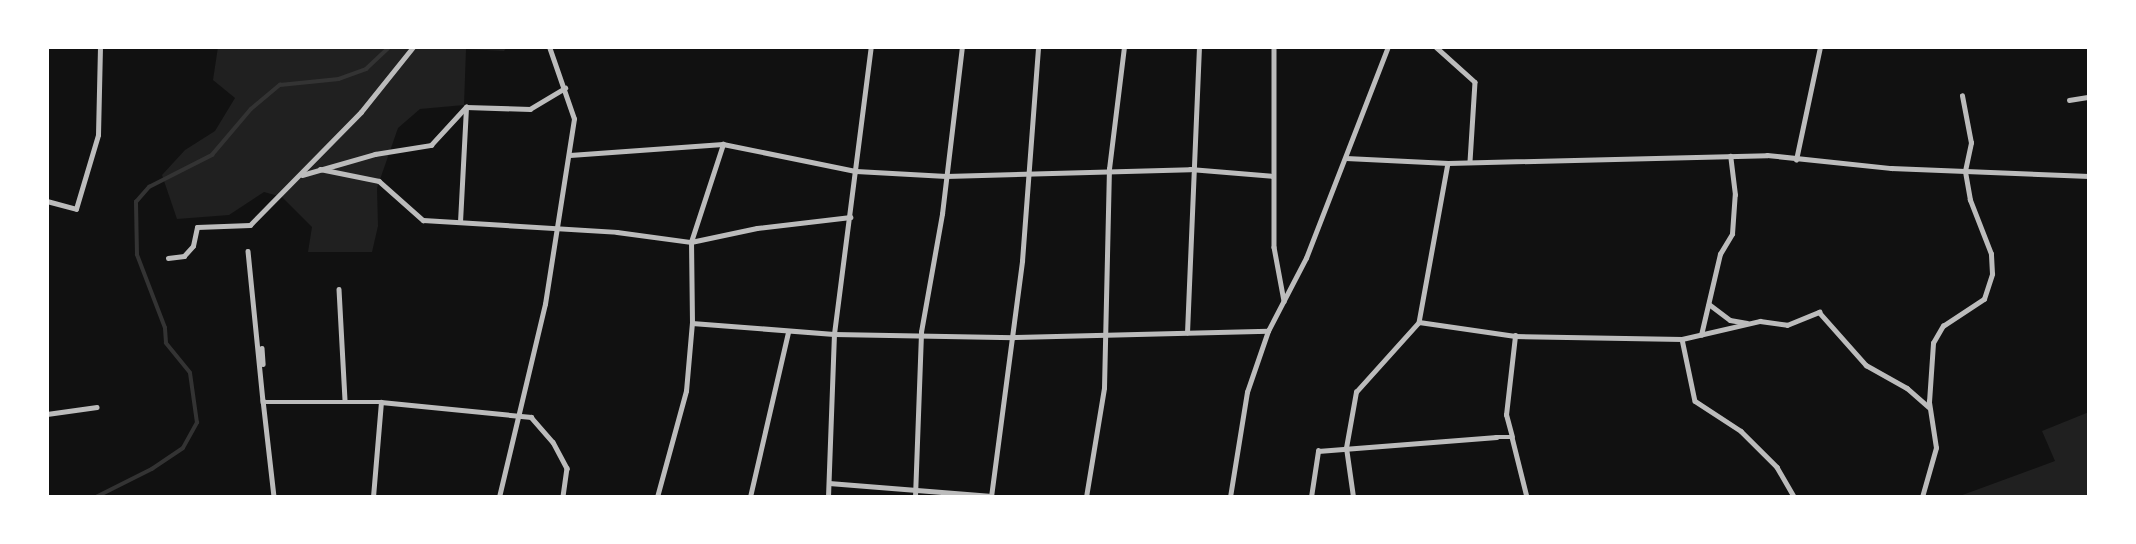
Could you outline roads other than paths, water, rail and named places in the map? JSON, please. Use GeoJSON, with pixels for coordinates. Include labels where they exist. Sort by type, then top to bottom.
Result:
{"type":"FeatureCollection","features":[{"type":"Feature","properties":{"kind":"street"},"geometry":{"type":"LineString","coordinates":[[47,201],[76,209],[98,135],[100,47]]}},
{"type":"Feature","properties":{"kind":"street"},"geometry":{"type":"LineString","coordinates":[[168,258],[184,256],[193,246],[197,227],[250,225],[286,186],[302,175],[413,47]]}},
{"type":"Feature","properties":{"kind":"street"},"geometry":{"type":"LineString","coordinates":[[499,497],[520,415],[559,227],[574,119],[549,47]]}},
{"type":"Feature","properties":{"kind":"street"},"geometry":{"type":"LineString","coordinates":[[828,497],[827,434],[834,334],[871,47]]}},
{"type":"Feature","properties":{"kind":"street"},"geometry":{"type":"LineString","coordinates":[[915,494],[921,332],[946,176],[962,47]]}},
{"type":"Feature","properties":{"kind":"street"},"geometry":{"type":"LineString","coordinates":[[829,483],[915,494],[991,496],[1014,337],[1031,175],[1038,47]]}},
{"type":"Feature","properties":{"kind":"street"},"geometry":{"type":"LineString","coordinates":[[1086,497],[1104,388],[1102,335],[1109,169],[1124,47]]}},
{"type":"Feature","properties":{"kind":"street"},"geometry":{"type":"LineString","coordinates":[[1187,332],[1190,169],[1199,47]]}},
{"type":"Feature","properties":{"kind":"street"},"geometry":{"type":"LineString","coordinates":[[1275,47],[1274,247],[1284,301]]}},
{"type":"Feature","properties":{"kind":"street"},"geometry":{"type":"LineString","coordinates":[[1230,497],[1247,392],[1268,331],[1284,301],[1346,158],[1388,47]]}},
{"type":"Feature","properties":{"kind":"street"},"geometry":{"type":"LineString","coordinates":[[1436,47],[1475,82],[1470,162]]}},
{"type":"Feature","properties":{"kind":"street"},"geometry":{"type":"LineString","coordinates":[[1796,160],[1819,47]]}},
{"type":"Feature","properties":{"kind":"street"},"geometry":{"type":"LineString","coordinates":[[302,175],[431,145],[466,107],[530,109],[565,88]]}},
{"type":"Feature","properties":{"kind":"street"},"geometry":{"type":"LineString","coordinates":[[1922,497],[1936,448],[1929,407],[1930,360],[1938,332],[1984,299],[1992,274],[1991,254],[1970,200],[1965,171],[1971,143],[1962,96]]}},
{"type":"Feature","properties":{"kind":"street"},"geometry":{"type":"LineString","coordinates":[[2069,100],[2089,97]]}},
{"type":"Feature","properties":{"kind":"street"},"geometry":{"type":"LineString","coordinates":[[460,222],[466,107]]}},
{"type":"Feature","properties":{"kind":"street"},"geometry":{"type":"LineString","coordinates":[[570,155],[723,144],[856,171],[946,176],[1031,175],[1109,169],[1190,169],[1273,176]]}},
{"type":"Feature","properties":{"kind":"street"},"geometry":{"type":"LineString","coordinates":[[657,497],[686,391],[692,323],[691,242],[723,144]]}},
{"type":"Feature","properties":{"kind":"street"},"geometry":{"type":"LineString","coordinates":[[1346,158],[1448,163],[1730,156],[2089,176]]}},
{"type":"Feature","properties":{"kind":"street"},"geometry":{"type":"LineString","coordinates":[[1700,336],[1720,254],[1730,241],[1734,220],[1730,156]]}},
{"type":"Feature","properties":{"kind":"street"},"geometry":{"type":"LineString","coordinates":[[1353,497],[1346,448],[1356,392],[1419,323],[1448,163]]}},
{"type":"Feature","properties":{"kind":"street"},"geometry":{"type":"LineString","coordinates":[[320,169],[379,181],[423,220],[559,227],[691,242],[757,228],[850,217]]}},
{"type":"Feature","properties":{"kind":"street"},"geometry":{"type":"LineString","coordinates":[[248,251],[274,497]]}},
{"type":"Feature","properties":{"kind":"street"},"geometry":{"type":"LineString","coordinates":[[340,289],[345,401]]}},
{"type":"Feature","properties":{"kind":"street"},"geometry":{"type":"LineString","coordinates":[[1709,303],[1730,320],[1750,323],[1787,324],[1819,312],[1866,365],[1907,387],[1929,407]]}},
{"type":"Feature","properties":{"kind":"street"},"geometry":{"type":"LineString","coordinates":[[692,323],[788,333],[921,332],[1014,337],[1268,331]]}},
{"type":"Feature","properties":{"kind":"street"},"geometry":{"type":"LineString","coordinates":[[1419,323],[1515,336],[1682,339],[1750,323]]}},
{"type":"Feature","properties":{"kind":"street"},"geometry":{"type":"LineString","coordinates":[[750,497],[788,333]]}},
{"type":"Feature","properties":{"kind":"street"},"geometry":{"type":"LineString","coordinates":[[1515,336],[1506,415],[1527,497]]}},
{"type":"Feature","properties":{"kind":"street"},"geometry":{"type":"LineString","coordinates":[[1682,339],[1695,401],[1749,438],[1777,467],[1794,497]]}},
{"type":"Feature","properties":{"kind":"street"},"geometry":{"type":"LineString","coordinates":[[262,348],[263,402]]}},
{"type":"Feature","properties":{"kind":"street"},"geometry":{"type":"LineString","coordinates":[[263,402],[381,402],[520,415],[540,425],[567,468],[563,497]]}},
{"type":"Feature","properties":{"kind":"street"},"geometry":{"type":"LineString","coordinates":[[373,497],[381,402]]}},
{"type":"Feature","properties":{"kind":"street"},"geometry":{"type":"LineString","coordinates":[[47,414],[97,407]]}},
{"type":"Feature","properties":{"kind":"street"},"geometry":{"type":"LineString","coordinates":[[1311,497],[1318,451],[1512,437]]}},
{"type":"Feature","properties":{"kind":"waterway"},"geometry":{"type":"LineString","coordinates":[[96,497],[152,469],[183,448],[197,423],[190,373],[166,343],[165,328],[137,255],[136,202],[149,187],[212,155],[251,109],[280,85],[339,79],[366,69],[390,47]]}}]}
